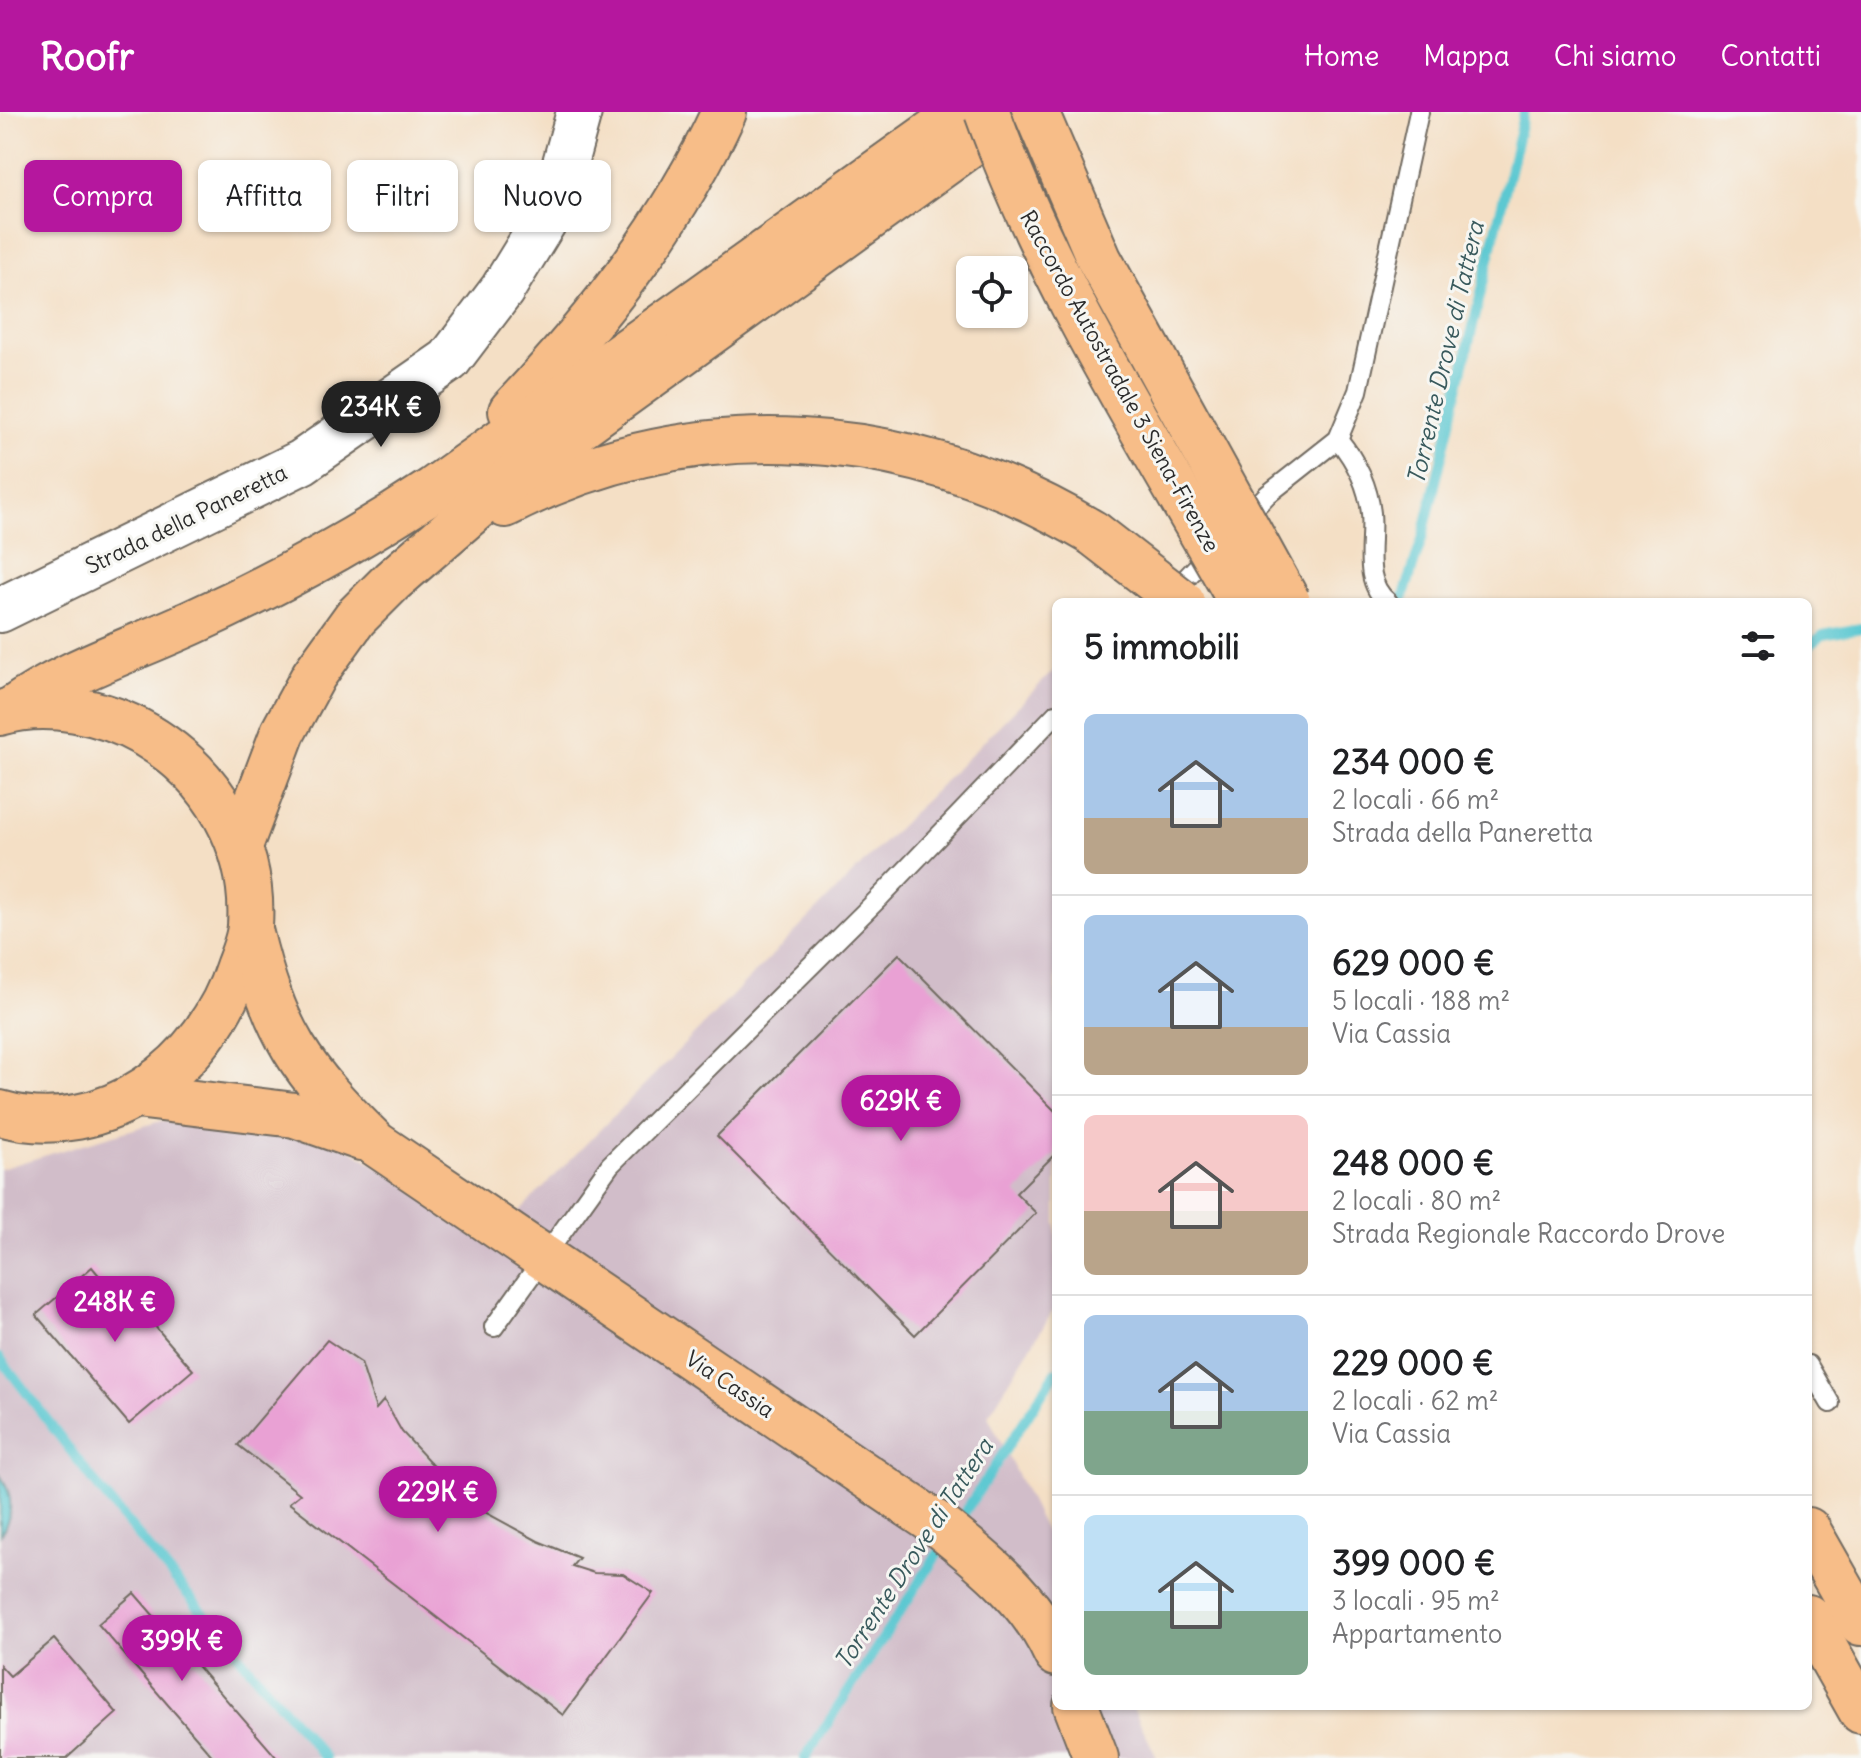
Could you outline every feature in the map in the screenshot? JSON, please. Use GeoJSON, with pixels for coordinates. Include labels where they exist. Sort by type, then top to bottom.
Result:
{"type":"FeatureCollection","features":[{"type":"Feature","properties":{"kind":"main road"},"geometry":{"type":"LineString","coordinates":[[434,489],[541,379],[616,292],[673,208],[724,112]]}},
{"type":"Feature","properties":{"kind":"main road"},"geometry":{"type":"LineString","coordinates":[[5,711],[52,683],[283,580],[434,489],[961,112]]}},
{"type":"Feature","properties":{"kind":"main road","name":"Raccordo Autostradale 3 Siena-Firenze"},"geometry":{"type":"LineString","coordinates":[[987,112],[1031,221],[1061,283],[1239,598]]}},
{"type":"Feature","properties":{"kind":"main road"},"geometry":{"type":"LineString","coordinates":[[240,846],[283,732],[321,665],[371,601],[520,470],[1016,112]]}},
{"type":"Feature","properties":{"kind":"main road","name":"Raccordo Autostradale 3 Siena-Firenze"},"geometry":{"type":"LineString","coordinates":[[1036,112],[1099,259],[1286,598]]}},
{"type":"Feature","properties":{"kind":"main road"},"geometry":{"type":"LineString","coordinates":[[446,536],[521,497],[593,468],[694,446],[763,438],[853,444],[941,463],[1045,504],[1093,533],[1177,598]]}},
{"type":"Feature","properties":{"kind":"main road","name":"Via Cassia"},"geometry":{"type":"LineString","coordinates":[[5,711],[68,708],[125,722],[174,752],[214,794],[240,846],[250,887],[250,930],[260,973],[284,1035],[327,1096],[376,1144],[940,1526],[1006,1582],[1034,1613],[1052,1647]]}},
{"type":"Feature","properties":{"kind":"main road","name":"Via Cassia"},"geometry":{"type":"LineString","coordinates":[[0,1113],[63,1119],[109,1109],[136,1096],[196,1048],[229,998],[250,930]]}},
{"type":"Feature","properties":{"kind":"main road","name":"Via Cassia"},"geometry":{"type":"LineString","coordinates":[[136,1096],[295,1115],[376,1144]]}},
{"type":"Feature","properties":{"kind":"main road"},"geometry":{"type":"LineString","coordinates":[[0,1145],[63,1119]]}},
{"type":"Feature","properties":{"kind":"main road"},"geometry":{"type":"LineString","coordinates":[[1812,1537],[1861,1623]]}},
{"type":"Feature","properties":{"kind":"main road"},"geometry":{"type":"LineString","coordinates":[[1812,1624],[1861,1711]]}},
{"type":"Feature","properties":{"kind":"main road"},"geometry":{"type":"LineString","coordinates":[[1078,1710],[1096,1758]]}},
{"type":"Feature","properties":{"kind":"street","name":"Strada della Paneretta"},"geometry":{"type":"LineString","coordinates":[[0,610],[302,462],[449,360],[502,290],[553,207],[579,112]]}},
{"type":"Feature","properties":{"kind":"lane"},"geometry":{"type":"LineString","coordinates":[[1167,598],[1267,495],[1338,439],[1358,391],[1419,112]]}},
{"type":"Feature","properties":{"kind":"lane"},"geometry":{"type":"LineString","coordinates":[[1338,439],[1357,462],[1371,512],[1370,567],[1384,598]]}},
{"type":"Feature","properties":{"kind":"lane"},"geometry":{"type":"LineString","coordinates":[[494,1327],[545,1259],[580,1203],[616,1159],[881,896],[1052,718]]}},
{"type":"Feature","properties":{"kind":"lane"},"geometry":{"type":"LineString","coordinates":[[1812,1372],[1830,1403]]}},
{"type":"Feature","properties":{"kind":"shaded area"},"geometry":{"type":"Polygon","coordinates":[[[1052,672],[1052,1312],[988,1416],[1052,1545],[1052,1710],[1134,1710],[1157,1758],[0,1758],[0,1169],[161,1121],[335,1140],[493,1238],[1052,672]]]}},
{"type":"Feature","properties":{"kind":"water"},"geometry":{"type":"Polygon","coordinates":[[[0,1475],[10,1497],[10,1512],[0,1535],[0,1475]]]}},
{"type":"Feature","properties":{"kind":"building"},"geometry":{"type":"Polygon","coordinates":[[[899,954],[1052,1108],[1052,1157],[1016,1193],[1036,1213],[915,1335],[717,1136],[899,954]]]}},
{"type":"Feature","properties":{"kind":"building"},"geometry":{"type":"Polygon","coordinates":[[[92,1267],[107,1285],[114,1279],[193,1370],[129,1424],[36,1315],[92,1267]]]}},
{"type":"Feature","properties":{"kind":"building"},"geometry":{"type":"Polygon","coordinates":[[[327,1340],[361,1363],[376,1409],[384,1400],[402,1432],[468,1503],[538,1541],[579,1558],[572,1566],[594,1573],[623,1574],[653,1593],[563,1715],[289,1503],[300,1494],[238,1445],[327,1340]]]}},
{"type":"Feature","properties":{"kind":"building"},"geometry":{"type":"Polygon","coordinates":[[[134,1593],[277,1758],[214,1758],[98,1624],[134,1593]]]}},
{"type":"Feature","properties":{"kind":"building"},"geometry":{"type":"Polygon","coordinates":[[[54,1639],[117,1713],[67,1758],[0,1758],[0,1665],[10,1676],[54,1639]]]}},
{"type":"Feature","properties":{"kind":"waterway","name":"Torrente Drove di Tattera"},"geometry":{"type":"LineString","coordinates":[[1403,598],[1423,536],[1524,112]]}},
{"type":"Feature","properties":{"kind":"waterway"},"geometry":{"type":"LineString","coordinates":[[1812,643],[1823,635],[1861,628]]}},
{"type":"Feature","properties":{"kind":"waterway"},"geometry":{"type":"LineString","coordinates":[[0,1358],[105,1496],[325,1758]]}},
{"type":"Feature","properties":{"kind":"waterway","name":"Torrente Drove di Tattera"},"geometry":{"type":"LineString","coordinates":[[957,1524],[1052,1378]]}},
{"type":"Feature","properties":{"kind":"waterway","name":"Torrente Drove di Tattera"},"geometry":{"type":"LineString","coordinates":[[805,1758],[944,1544]]}}]}
